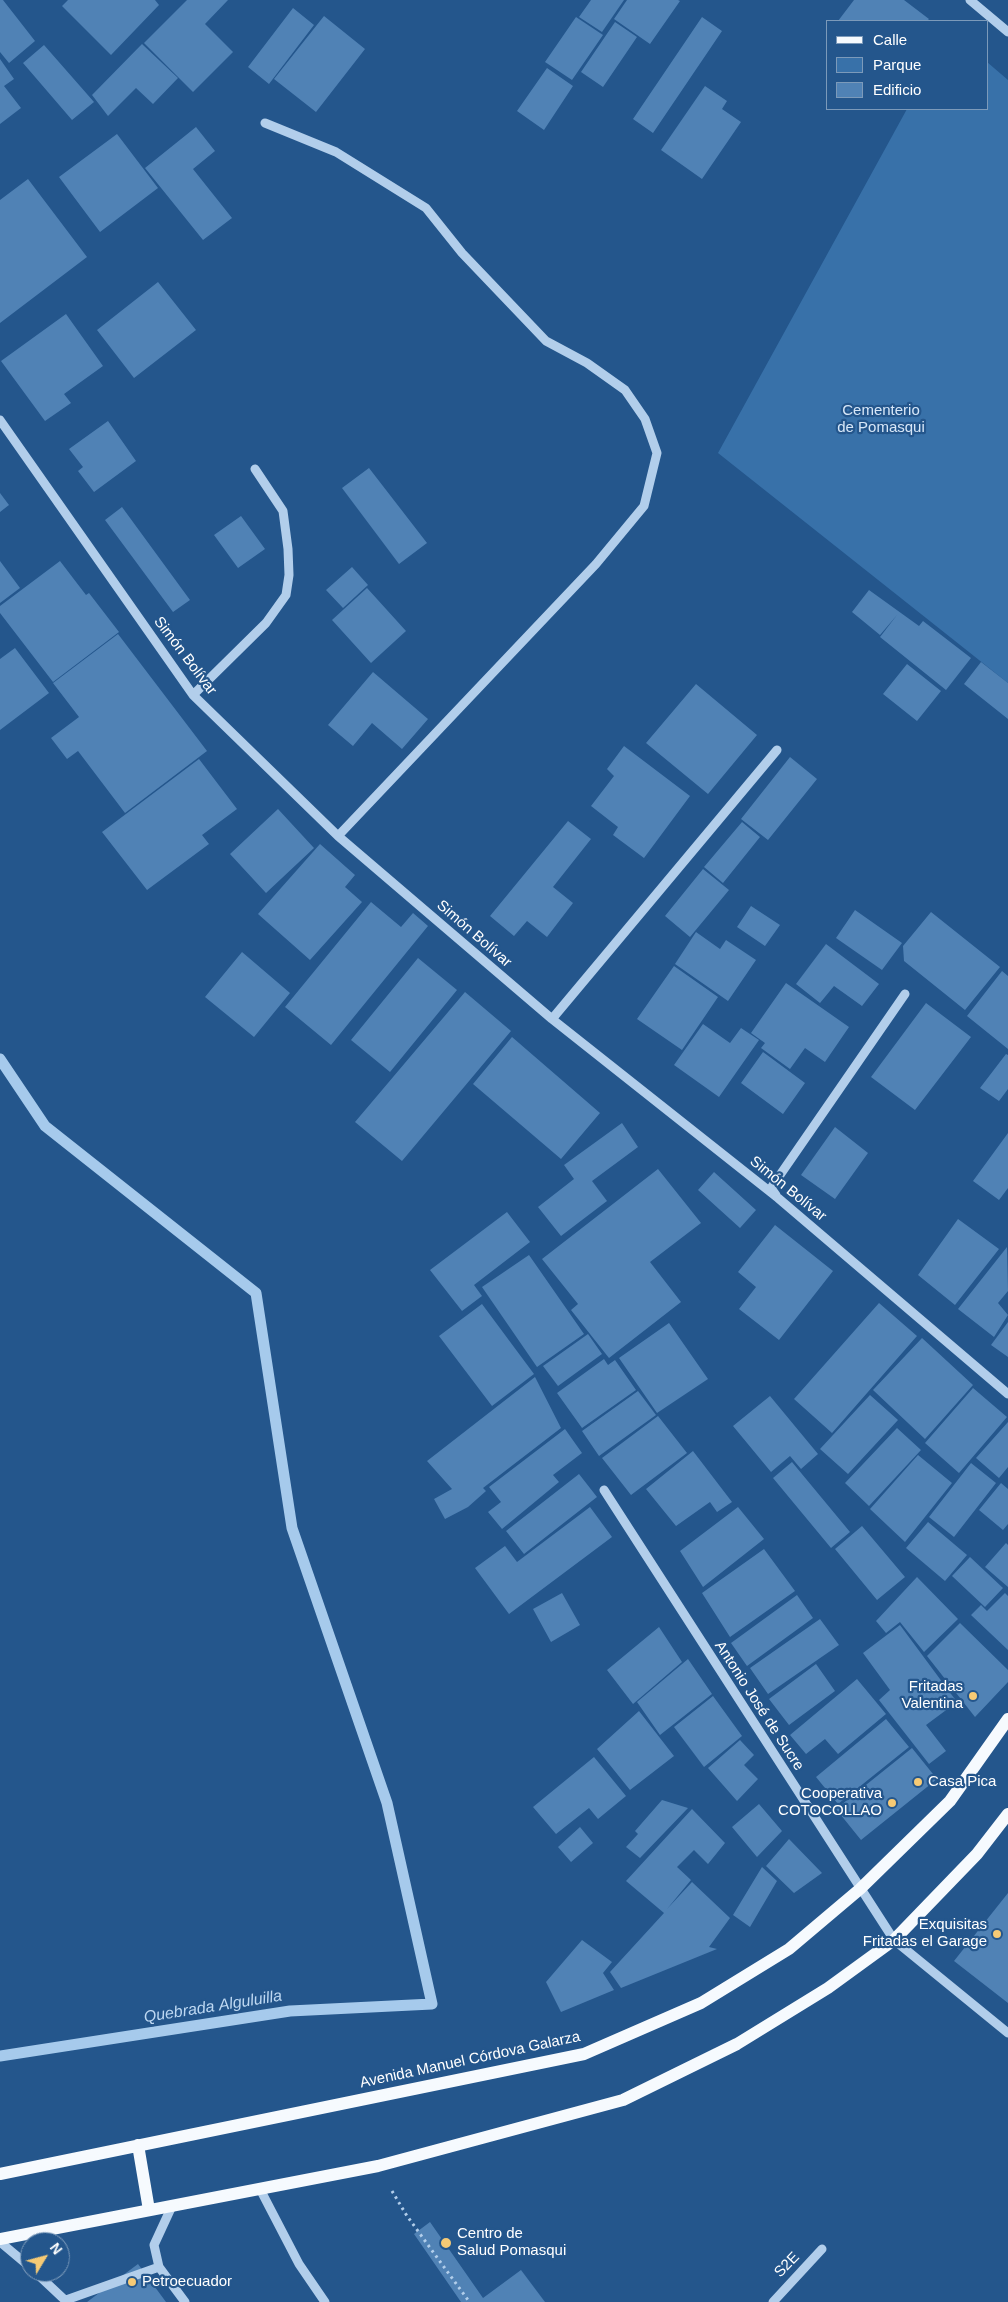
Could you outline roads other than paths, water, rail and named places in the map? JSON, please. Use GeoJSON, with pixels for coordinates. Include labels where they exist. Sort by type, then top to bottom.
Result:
{"type":"FeatureCollection","features":[{"type":"Feature","properties":{"kind":"main road","name":"Avenida Manuel Córdova Galarza"},"geometry":{"type":"LineString","coordinates":[[0,2174],[584,2054],[701,2003],[789,1949],[860,1889],[950,1801],[1008,1719]]}},
{"type":"Feature","properties":{"kind":"main road"},"geometry":{"type":"LineString","coordinates":[[0,2240],[378,2166],[623,2100],[737,2044],[828,1988],[894,1940],[977,1854],[1008,1814]]}},
{"type":"Feature","properties":{"kind":"main road"},"geometry":{"type":"LineString","coordinates":[[138,2146],[149,2210]]}},
{"type":"Feature","properties":{"kind":"street"},"geometry":{"type":"LineString","coordinates":[[970,0],[1008,32]]}},
{"type":"Feature","properties":{"kind":"street"},"geometry":{"type":"LineString","coordinates":[[265,122],[336,152],[426,208],[462,253],[546,341],[587,363],[625,390],[645,419],[657,453],[644,506],[596,564],[338,836]]}},
{"type":"Feature","properties":{"kind":"street","name":"Simón Bolívar"},"geometry":{"type":"LineString","coordinates":[[0,420],[193,695],[338,836],[552,1019],[778,1198],[1008,1394]]}},
{"type":"Feature","properties":{"kind":"street"},"geometry":{"type":"LineString","coordinates":[[193,695],[266,624],[286,595],[289,575],[283,511],[255,469]]}},
{"type":"Feature","properties":{"kind":"street"},"geometry":{"type":"LineString","coordinates":[[552,1019],[777,750]]}},
{"type":"Feature","properties":{"kind":"street"},"geometry":{"type":"LineString","coordinates":[[778,1198],[771,1188],[905,994]]}},
{"type":"Feature","properties":{"kind":"street","name":"Antonio José de Sucre"},"geometry":{"type":"LineString","coordinates":[[604,1490],[894,1940],[1008,2033]]}},
{"type":"Feature","properties":{"kind":"street"},"geometry":{"type":"LineString","coordinates":[[260,2189],[299,2264],[325,2302]]}},
{"type":"Feature","properties":{"kind":"street"},"geometry":{"type":"LineString","coordinates":[[172,2206],[154,2244],[159,2267],[183,2301]]}},
{"type":"Feature","properties":{"kind":"street"},"geometry":{"type":"LineString","coordinates":[[0,2240],[20,2259]]}},
{"type":"Feature","properties":{"kind":"street","name":"S2E"},"geometry":{"type":"LineString","coordinates":[[773,2302],[822,2249]]}},
{"type":"Feature","properties":{"kind":"street"},"geometry":{"type":"LineString","coordinates":[[46,2282],[66,2301],[159,2267]]}},
{"type":"Feature","properties":{"kind":"waterway","name":"Quebrada Alguluilla"},"geometry":{"type":"LineString","coordinates":[[0,1059],[45,1126],[256,1293],[292,1528],[387,1803],[432,2004],[290,2011],[0,2056]]}},
{"type":"Feature","properties":{"kind":"place","name":"Fritadas Valentina"},"geometry":{"type":"Point","coordinates":[973,1696]}},
{"type":"Feature","properties":{"kind":"place","name":"Casa Pica"},"geometry":{"type":"Point","coordinates":[918,1782]}},
{"type":"Feature","properties":{"kind":"place","name":"Cooperativa COTOCOLLAO"},"geometry":{"type":"Point","coordinates":[892,1803]}},
{"type":"Feature","properties":{"kind":"place","name":"Exquisitas Fritadas el Garage"},"geometry":{"type":"Point","coordinates":[997,1934]}},
{"type":"Feature","properties":{"kind":"place","name":"Centro de Salud Pomasqui"},"geometry":{"type":"Point","coordinates":[446,2243]}},
{"type":"Feature","properties":{"kind":"place","name":"Petroecuador"},"geometry":{"type":"Point","coordinates":[132,2282]}},
{"type":"Feature","properties":{"kind":"park label","name":"Cementerio de Pomasqui"},"geometry":{"type":"Point","coordinates":[881,420]}}]}
